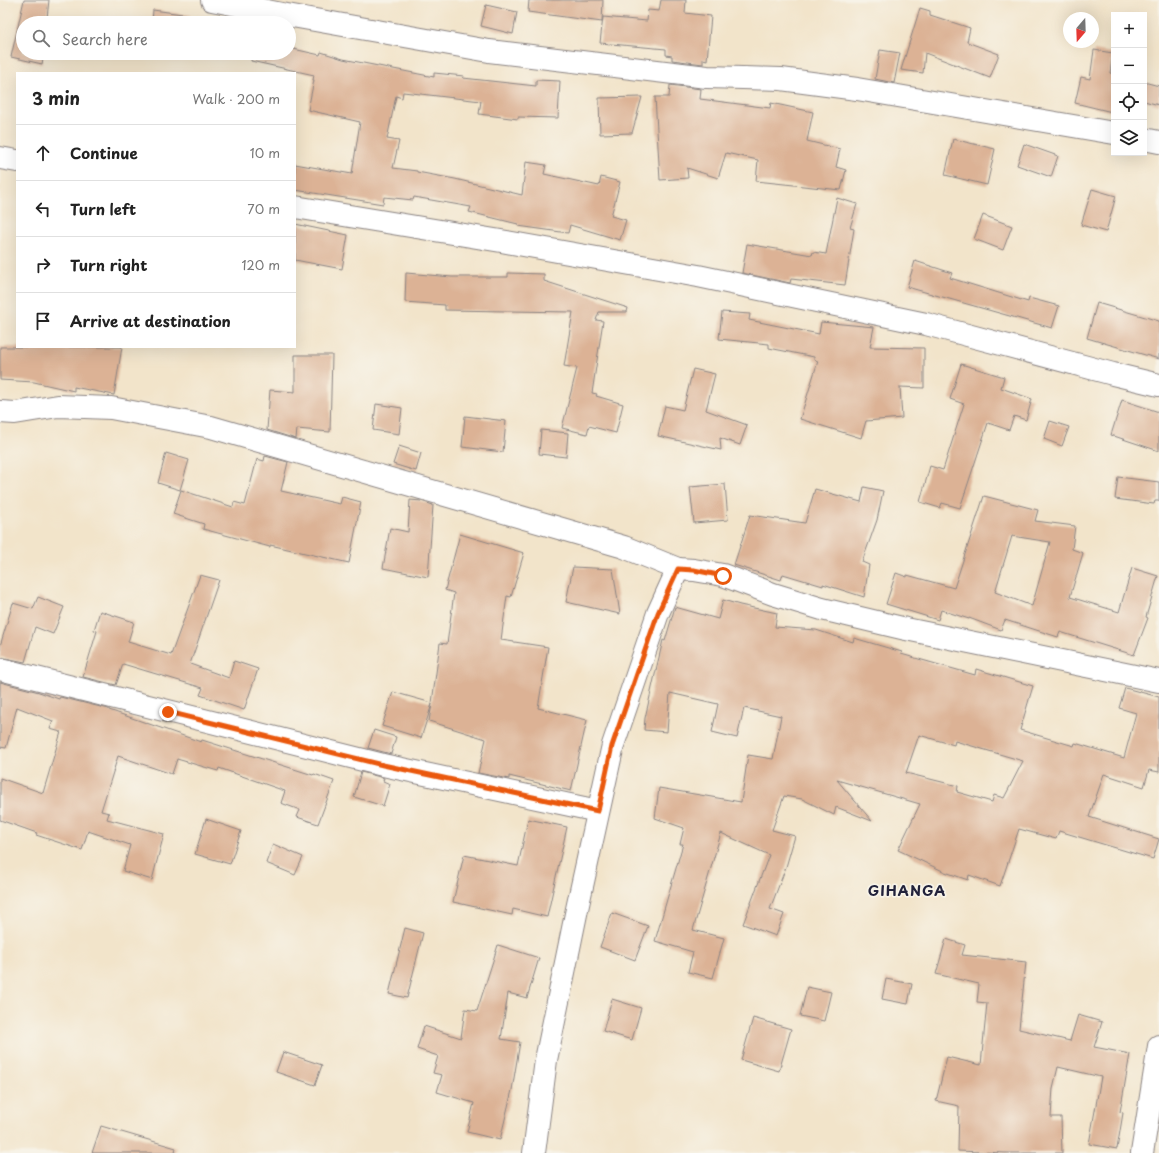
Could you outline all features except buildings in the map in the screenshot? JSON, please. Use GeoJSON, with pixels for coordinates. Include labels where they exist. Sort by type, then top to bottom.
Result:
{"type":"FeatureCollection","features":[{"type":"Feature","properties":{"kind":"street"},"geometry":{"type":"LineString","coordinates":[[212,0],[293,16]]}},
{"type":"Feature","properties":{"kind":"street"},"geometry":{"type":"LineString","coordinates":[[296,17],[489,51],[708,77],[781,79],[842,87],[1111,132]]}},
{"type":"Feature","properties":{"kind":"street"},"geometry":{"type":"LineString","coordinates":[[1147,140],[1159,142]]}},
{"type":"Feature","properties":{"kind":"street"},"geometry":{"type":"LineString","coordinates":[[0,158],[16,161]]}},
{"type":"Feature","properties":{"kind":"street"},"geometry":{"type":"LineString","coordinates":[[296,207],[501,241],[698,276],[926,324],[1159,385]]}},
{"type":"Feature","properties":{"kind":"street"},"geometry":{"type":"LineString","coordinates":[[0,412],[15,413],[58,406],[111,408],[210,427],[624,547],[678,569],[694,570],[723,576],[773,594],[822,609],[906,630],[1159,681]]}},
{"type":"Feature","properties":{"kind":"street"},"geometry":{"type":"LineString","coordinates":[[534,1153],[546,1060],[612,746],[658,613],[678,569]]}},
{"type":"Feature","properties":{"kind":"street"},"geometry":{"type":"LineString","coordinates":[[0,669],[383,765],[598,811]]}},
{"type":"Feature","properties":{"kind":"street"},"geometry":{"type":"LineString","coordinates":[[1142,1153],[1159,1046]]}},
{"type":"Feature","properties":{"kind":"district","name":"GIHANGA"},"geometry":{"type":"Point","coordinates":[907,890]}},
{"type":"Feature","properties":{"kind":"route"},"geometry":{"type":"LineString","coordinates":[[168,712],[383,765],[598,811],[612,746],[658,613],[678,569],[694,570],[723,576]]}}]}
